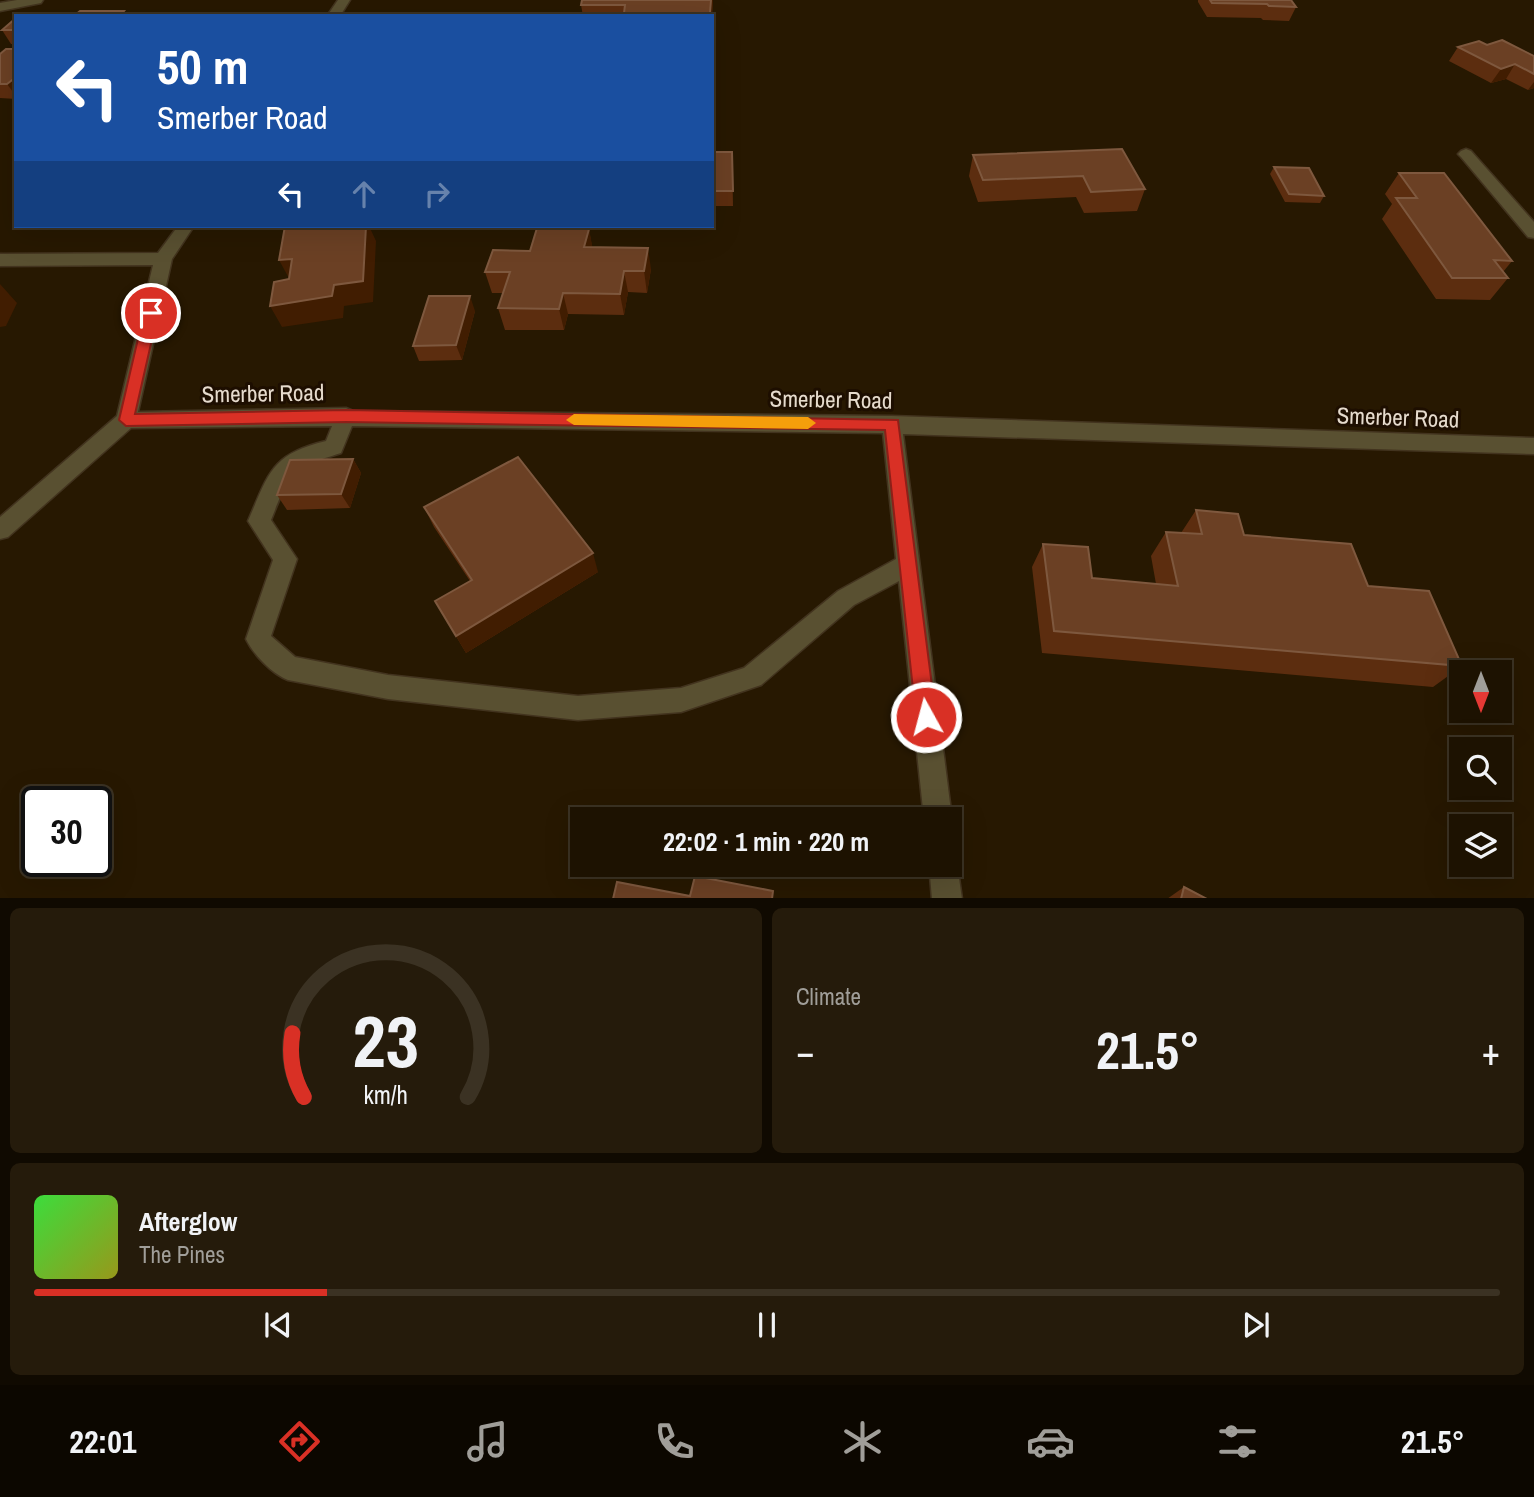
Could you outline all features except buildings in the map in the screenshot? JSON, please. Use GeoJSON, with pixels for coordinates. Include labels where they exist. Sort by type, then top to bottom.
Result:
{"type":"FeatureCollection","features":[{"type":"Feature","properties":{"kind":"street"},"geometry":{"type":"LineString","coordinates":[[0,7],[37,0]]}},
{"type":"Feature","properties":{"kind":"street"},"geometry":{"type":"LineString","coordinates":[[1466,154],[1534,233]]}},
{"type":"Feature","properties":{"kind":"street"},"geometry":{"type":"LineString","coordinates":[[0,530],[126,420],[163,259],[185,228]]}},
{"type":"Feature","properties":{"kind":"street"},"geometry":{"type":"LineString","coordinates":[[0,260],[163,259]]}},
{"type":"Feature","properties":{"kind":"street"},"geometry":{"type":"LineString","coordinates":[[346,416],[334,447],[302,454],[282,468],[259,521],[285,558],[258,639],[288,668],[388,687],[579,708],[681,700],[752,677],[846,598],[908,565]]}},
{"type":"Feature","properties":{"kind":"street","name":"Smerber Road"},"geometry":{"type":"LineString","coordinates":[[126,420],[346,416],[892,424],[1534,446]]}},
{"type":"Feature","properties":{"kind":"street"},"geometry":{"type":"LineString","coordinates":[[892,424],[937,807]]}},
{"type":"Feature","properties":{"kind":"street"},"geometry":{"type":"LineString","coordinates":[[945,877],[947,898]]}},
{"type":"Feature","properties":{"kind":"slow traffic"},"geometry":{"type":"LineString","coordinates":[[574,420],[808,423]]}},
{"type":"Feature","properties":{"kind":"route"},"geometry":{"type":"LineString","coordinates":[[151,313],[126,420],[346,416],[892,424],[926,717]]}}]}
